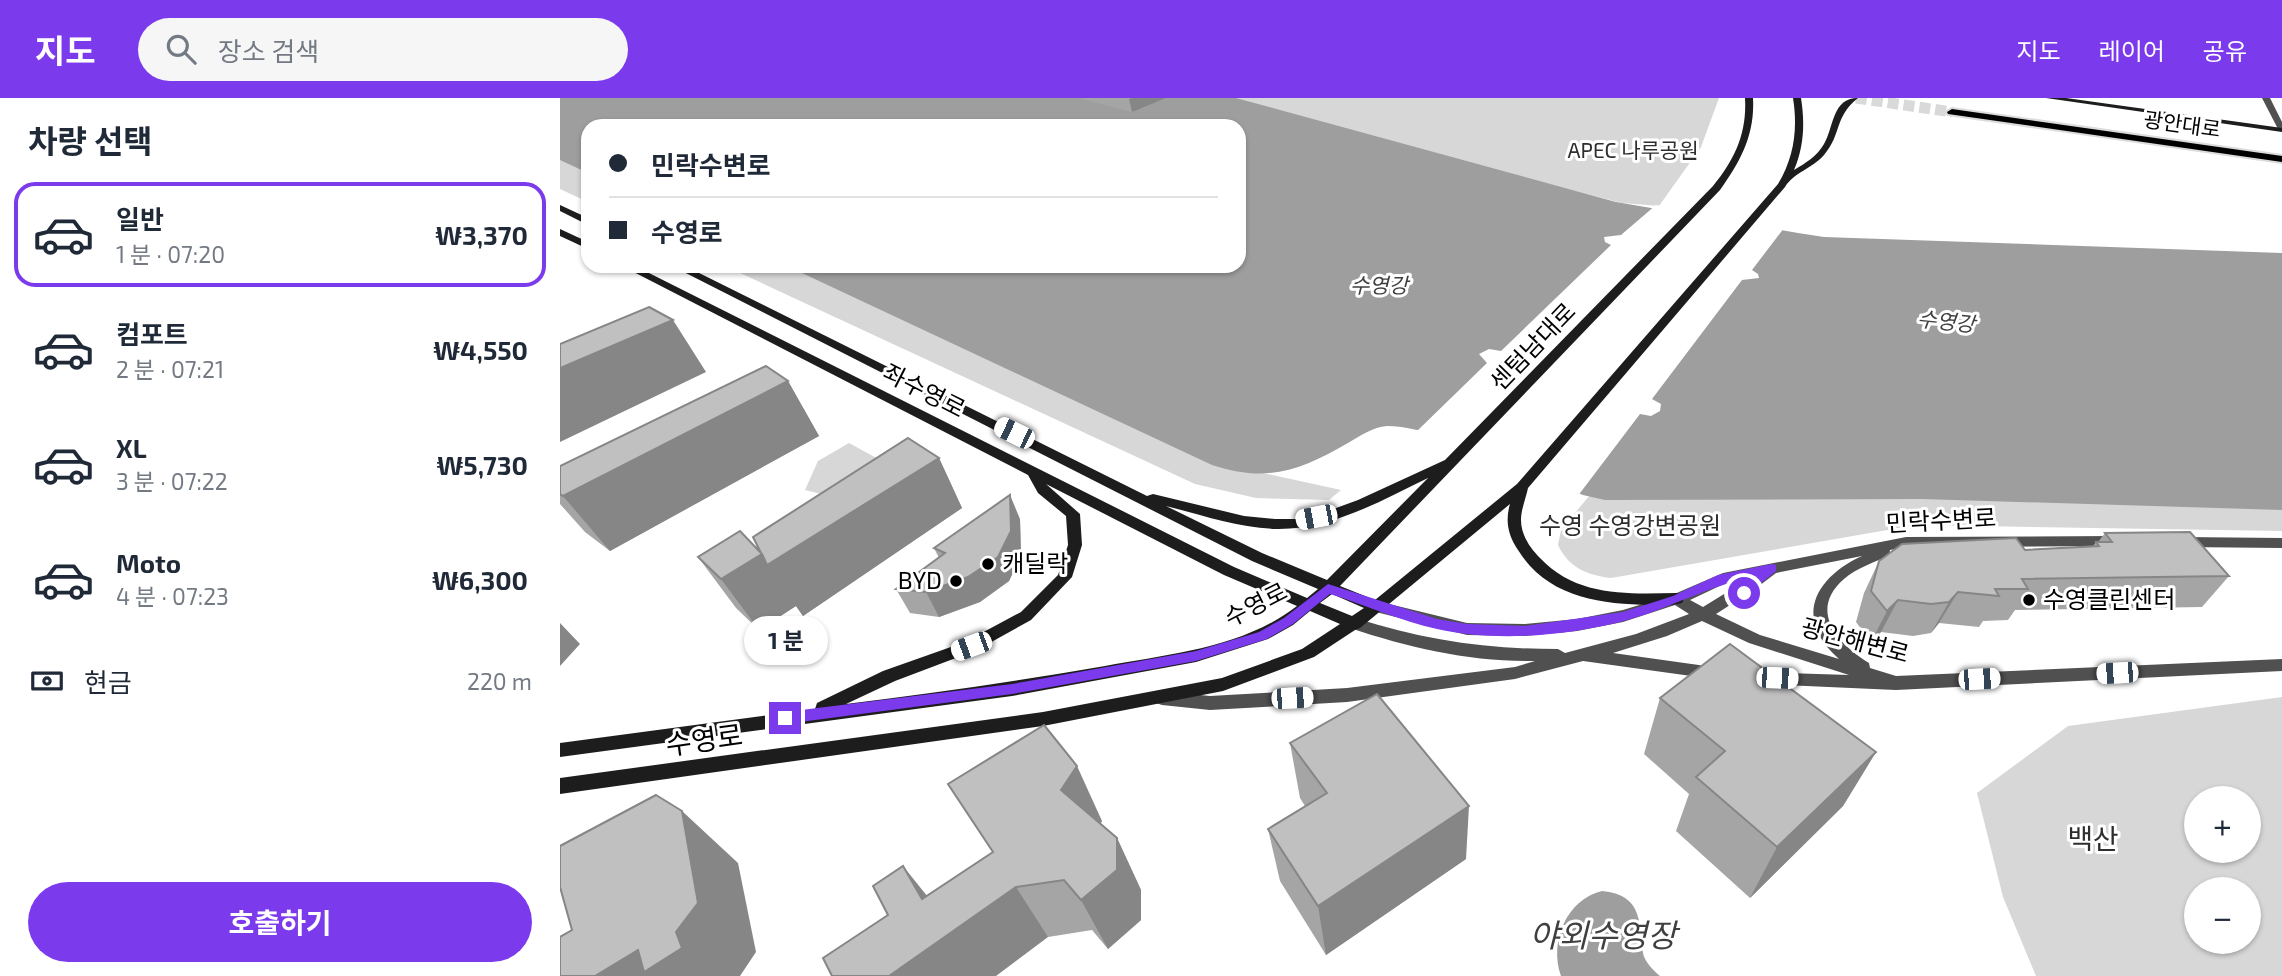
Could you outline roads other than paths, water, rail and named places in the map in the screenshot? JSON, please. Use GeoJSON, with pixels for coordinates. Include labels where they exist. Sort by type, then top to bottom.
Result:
{"type":"FeatureCollection","features":[{"type":"Feature","properties":{"kind":"highway","name":"광안대로"},"geometry":{"type":"LineString","coordinates":[[2282,147],[1954,107],[1977,115],[2282,159]]}},
{"type":"Feature","properties":{"kind":"highway"},"geometry":{"type":"LineString","coordinates":[[1977,115],[2282,169]]}},
{"type":"Feature","properties":{"kind":"main road","name":"센텀남대로"},"geometry":{"type":"LineString","coordinates":[[1310,605],[1455,461],[1707,199],[1723,180],[1739,153],[1749,128],[1749,98]]}},
{"type":"Feature","properties":{"kind":"main road"},"geometry":{"type":"LineString","coordinates":[[1377,607],[1522,487],[1788,176],[1795,158],[1801,118],[1797,98]]}},
{"type":"Feature","properties":{"kind":"main road"},"geometry":{"type":"LineString","coordinates":[[1788,176],[1810,166],[1829,143],[1842,105],[1854,98]]}},
{"type":"Feature","properties":{"kind":"main road"},"geometry":{"type":"LineString","coordinates":[[2050,98],[2282,130]]}},
{"type":"Feature","properties":{"kind":"main road"},"geometry":{"type":"LineString","coordinates":[[560,208],[581,218]]}},
{"type":"Feature","properties":{"kind":"main road"},"geometry":{"type":"LineString","coordinates":[[560,232],[581,242]]}},
{"type":"Feature","properties":{"kind":"main road","name":"좌수영로"},"geometry":{"type":"LineString","coordinates":[[641,273],[1229,571],[1354,624]]}},
{"type":"Feature","properties":{"kind":"main road","name":"좌수영로"},"geometry":{"type":"LineString","coordinates":[[691,273],[1257,557],[1328,589],[1377,607]]}},
{"type":"Feature","properties":{"kind":"main road"},"geometry":{"type":"LineString","coordinates":[[1134,493],[1208,513],[1278,525],[1345,510],[1385,496],[1455,461]]}},
{"type":"Feature","properties":{"kind":"main road"},"geometry":{"type":"LineString","coordinates":[[810,714],[890,676],[971,646],[1026,616],[1065,577],[1075,545],[1073,514],[1043,490],[1034,473]]}},
{"type":"Feature","properties":{"kind":"main road"},"geometry":{"type":"LineString","coordinates":[[1522,487],[1514,519],[1520,543],[1540,570],[1572,591],[1618,599],[1677,599]]}},
{"type":"Feature","properties":{"kind":"main road","name":"수영로"},"geometry":{"type":"LineString","coordinates":[[560,750],[810,714],[1012,689],[1196,656],[1263,635],[1310,605]]}},
{"type":"Feature","properties":{"kind":"main road","name":"수영로"},"geometry":{"type":"LineString","coordinates":[[560,786],[1043,719],[1161,698],[1223,684],[1308,653],[1377,607]]}},
{"type":"Feature","properties":{"kind":"street"},"geometry":{"type":"LineString","coordinates":[[2266,98],[2282,130]]}},
{"type":"Feature","properties":{"kind":"street","name":"민락수변로"},"geometry":{"type":"LineString","coordinates":[[1377,607],[1457,627],[1525,631],[1623,616],[1677,599],[1723,578],[1906,542],[1958,539],[2133,541]]}},
{"type":"Feature","properties":{"kind":"street"},"geometry":{"type":"LineString","coordinates":[[2161,541],[2282,543]]}},
{"type":"Feature","properties":{"kind":"street"},"geometry":{"type":"LineString","coordinates":[[1896,683],[1854,663],[1827,639],[1818,614],[1826,590],[1839,575],[1906,542]]}},
{"type":"Feature","properties":{"kind":"street"},"geometry":{"type":"LineString","coordinates":[[1161,698],[1210,703],[1346,695],[1515,673],[1634,641],[1705,616],[1744,593],[1772,568]]}},
{"type":"Feature","properties":{"kind":"street","name":"광안해변로"},"geometry":{"type":"LineString","coordinates":[[1677,599],[1705,616],[1755,639],[1896,683],[2282,665]]}},
{"type":"Feature","properties":{"kind":"street"},"geometry":{"type":"LineString","coordinates":[[1354,624],[1407,642],[1475,655],[1583,655],[1732,675],[1896,683]]}},
{"type":"Feature","properties":{"kind":"water","name":"수영강"},"geometry":{"type":"Polygon","coordinates":[[[560,98],[1236,98],[1616,202],[1824,237],[2282,253],[2282,510],[1922,499],[1605,500],[1583,495],[1512,464],[1432,434],[1387,426],[1372,430],[1298,467],[1250,473],[1212,465],[802,273],[1246,273],[1246,119],[581,119],[581,170],[560,160],[560,98]]]}},
{"type":"Feature","properties":{"kind":"water","name":"야외수영장"},"geometry":{"type":"Polygon","coordinates":[[[1602,891],[1625,898],[1632,904],[1639,921],[1644,956],[1660,976],[1561,976],[1557,950],[1564,924],[1579,903],[1602,891]]]}},
{"type":"Feature","properties":{"kind":"tunnel"},"geometry":{"type":"LineString","coordinates":[[1856,98],[1952,112]]}},
{"type":"Feature","properties":{"kind":"place","name":"캐딜락"},"geometry":{"type":"Point","coordinates":[988,564]}},
{"type":"Feature","properties":{"kind":"place","name":"BYD"},"geometry":{"type":"Point","coordinates":[956,581]}},
{"type":"Feature","properties":{"kind":"place","name":"수영클린센터"},"geometry":{"type":"Point","coordinates":[2029,600]}},
{"type":"Feature","properties":{"kind":"park label","name":"APEC 나루공원"},"geometry":{"type":"Point","coordinates":[1633,151]}},
{"type":"Feature","properties":{"kind":"park label","name":"수영 수영강변공원"},"geometry":{"type":"Point","coordinates":[1630,526]}},
{"type":"Feature","properties":{"kind":"park label","name":"백산"},"geometry":{"type":"Point","coordinates":[2093,839]}}]}
